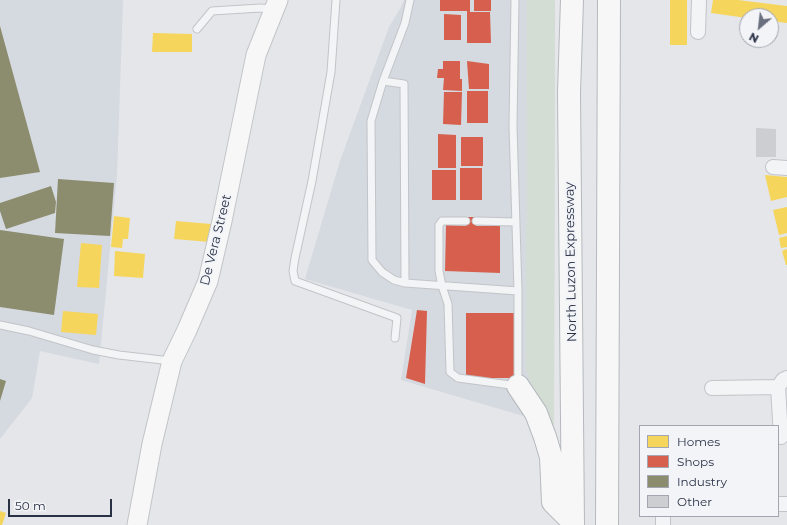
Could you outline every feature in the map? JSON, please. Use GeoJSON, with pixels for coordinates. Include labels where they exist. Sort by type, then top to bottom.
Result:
{"type":"FeatureCollection","features":[{"type":"Feature","properties":{"kind":"highway","name":"North Luzon Expressway"},"geometry":{"type":"LineString","coordinates":[[572,0],[569,93],[573,524]]}},
{"type":"Feature","properties":{"kind":"highway"},"geometry":{"type":"LineString","coordinates":[[607,525],[609,0]]}},
{"type":"Feature","properties":{"kind":"highway"},"geometry":{"type":"LineString","coordinates":[[518,386],[536,413],[546,437],[552,457],[553,502],[573,524]]}},
{"type":"Feature","properties":{"kind":"street"},"geometry":{"type":"LineString","coordinates":[[698,32],[699,0]]}},
{"type":"Feature","properties":{"kind":"street","name":"De Vera Street"},"geometry":{"type":"LineString","coordinates":[[137,525],[152,444],[172,361],[208,281],[221,228],[256,55],[276,4]]}},
{"type":"Feature","properties":{"kind":"street"},"geometry":{"type":"LineString","coordinates":[[773,167],[787,168]]}},
{"type":"Feature","properties":{"kind":"street"},"geometry":{"type":"LineString","coordinates":[[712,388],[782,383],[782,440]]}},
{"type":"Feature","properties":{"kind":"lane"},"geometry":{"type":"LineString","coordinates":[[336,0],[331,72],[312,180],[293,271],[295,280],[397,318],[395,338]]}},
{"type":"Feature","properties":{"kind":"lane"},"geometry":{"type":"LineString","coordinates":[[410,0],[405,23],[383,80],[371,121],[372,260],[382,272],[394,280],[405,283],[518,292]]}},
{"type":"Feature","properties":{"kind":"lane"},"geometry":{"type":"LineString","coordinates":[[466,221],[442,221],[440,225],[439,271],[448,304],[450,372],[458,378],[518,386],[518,292],[513,126],[515,0]]}},
{"type":"Feature","properties":{"kind":"lane"},"geometry":{"type":"LineString","coordinates":[[197,29],[212,11],[260,8],[276,4]]}},
{"type":"Feature","properties":{"kind":"lane"},"geometry":{"type":"LineString","coordinates":[[383,80],[404,84],[405,283]]}},
{"type":"Feature","properties":{"kind":"lane"},"geometry":{"type":"LineString","coordinates":[[476,221],[516,222]]}},
{"type":"Feature","properties":{"kind":"lane"},"geometry":{"type":"LineString","coordinates":[[0,325],[29,331],[93,350],[119,355],[172,361]]}},
{"type":"Feature","properties":{"kind":"shaded area"},"geometry":{"type":"Polygon","coordinates":[[[0,0],[123,0],[117,175],[99,364],[40,351],[32,398],[0,439],[0,0]]]}},
{"type":"Feature","properties":{"kind":"shaded area"},"geometry":{"type":"Polygon","coordinates":[[[404,0],[555,0],[554,425],[401,380],[412,310],[305,279],[340,161],[389,27],[404,0]]]}},
{"type":"Feature","properties":{"kind":"shaded area"},"geometry":{"type":"Polygon","coordinates":[[[527,0],[555,0],[554,425],[545,422],[526,370],[527,0]]]}},
{"type":"Feature","properties":{"kind":"building: Homes"},"geometry":{"type":"Polygon","coordinates":[[[670,0],[687,0],[687,45],[670,45],[670,0]]]}},
{"type":"Feature","properties":{"kind":"building: Homes"},"geometry":{"type":"Polygon","coordinates":[[[713,0],[738,0],[787,6],[787,23],[779,22],[779,8],[739,8],[739,17],[711,13],[713,0]]]}},
{"type":"Feature","properties":{"kind":"building: Homes"},"geometry":{"type":"Polygon","coordinates":[[[153,33],[192,34],[192,52],[152,52],[153,33]]]}},
{"type":"Feature","properties":{"kind":"building: Homes"},"geometry":{"type":"Polygon","coordinates":[[[765,175],[787,177],[787,197],[771,201],[765,175]]]}},
{"type":"Feature","properties":{"kind":"building: Homes"},"geometry":{"type":"Polygon","coordinates":[[[787,207],[787,233],[779,235],[773,210],[787,207]]]}},
{"type":"Feature","properties":{"kind":"building: Homes"},"geometry":{"type":"Polygon","coordinates":[[[114,216],[130,218],[128,239],[123,239],[122,248],[111,247],[114,216]]]}},
{"type":"Feature","properties":{"kind":"building: Homes"},"geometry":{"type":"Polygon","coordinates":[[[176,221],[211,224],[210,242],[174,239],[176,221]]]}},
{"type":"Feature","properties":{"kind":"building: Homes"},"geometry":{"type":"Polygon","coordinates":[[[787,236],[787,247],[781,248],[779,238],[787,236]]]}},
{"type":"Feature","properties":{"kind":"building: Homes"},"geometry":{"type":"Polygon","coordinates":[[[81,243],[102,245],[99,288],[77,287],[81,243]]]}},
{"type":"Feature","properties":{"kind":"building: Homes"},"geometry":{"type":"Polygon","coordinates":[[[787,249],[787,265],[786,265],[782,251],[787,249]]]}},
{"type":"Feature","properties":{"kind":"building: Homes"},"geometry":{"type":"Polygon","coordinates":[[[115,251],[145,254],[143,278],[114,276],[115,251]]]}},
{"type":"Feature","properties":{"kind":"building: Homes"},"geometry":{"type":"Polygon","coordinates":[[[63,311],[98,314],[96,335],[61,332],[63,311]]]}},
{"type":"Feature","properties":{"kind":"building: Homes"},"geometry":{"type":"Polygon","coordinates":[[[0,511],[6,513],[2,525],[0,525],[0,511]]]}},
{"type":"Feature","properties":{"kind":"building: Shops"},"geometry":{"type":"Polygon","coordinates":[[[440,0],[470,0],[470,12],[490,12],[491,43],[467,43],[467,11],[440,11],[440,0]]]}},
{"type":"Feature","properties":{"kind":"building: Shops"},"geometry":{"type":"Polygon","coordinates":[[[474,0],[491,0],[491,11],[474,11],[474,0]]]}},
{"type":"Feature","properties":{"kind":"building: Shops"},"geometry":{"type":"Polygon","coordinates":[[[444,14],[461,15],[461,40],[444,40],[444,14]]]}},
{"type":"Feature","properties":{"kind":"building: Shops"},"geometry":{"type":"Polygon","coordinates":[[[443,61],[460,61],[462,91],[443,90],[444,78],[437,78],[438,69],[443,69],[443,61]]]}},
{"type":"Feature","properties":{"kind":"building: Shops"},"geometry":{"type":"Polygon","coordinates":[[[467,61],[489,64],[489,89],[469,89],[467,61]]]}},
{"type":"Feature","properties":{"kind":"building: Shops"},"geometry":{"type":"Polygon","coordinates":[[[467,91],[488,91],[488,123],[467,123],[467,91]]]}},
{"type":"Feature","properties":{"kind":"building: Shops"},"geometry":{"type":"Polygon","coordinates":[[[444,92],[462,92],[461,125],[443,124],[444,92]]]}},
{"type":"Feature","properties":{"kind":"building: Shops"},"geometry":{"type":"Polygon","coordinates":[[[438,134],[456,135],[456,168],[438,168],[438,134]]]}},
{"type":"Feature","properties":{"kind":"building: Shops"},"geometry":{"type":"Polygon","coordinates":[[[461,137],[483,137],[483,166],[461,166],[461,137]]]}},
{"type":"Feature","properties":{"kind":"building: Shops"},"geometry":{"type":"Polygon","coordinates":[[[460,168],[482,168],[482,200],[460,200],[460,168]]]}},
{"type":"Feature","properties":{"kind":"building: Shops"},"geometry":{"type":"Polygon","coordinates":[[[432,170],[456,170],[456,200],[432,200],[432,170]]]}},
{"type":"Feature","properties":{"kind":"building: Shops"},"geometry":{"type":"Polygon","coordinates":[[[466,217],[476,217],[476,226],[500,226],[500,273],[445,271],[446,225],[466,226],[466,217]]]}},
{"type":"Feature","properties":{"kind":"building: Shops"},"geometry":{"type":"Polygon","coordinates":[[[417,310],[427,311],[425,384],[406,378],[417,310]]]}},
{"type":"Feature","properties":{"kind":"building: Shops"},"geometry":{"type":"Polygon","coordinates":[[[466,313],[514,313],[514,378],[466,378],[466,313]]]}},
{"type":"Feature","properties":{"kind":"building: Industry"},"geometry":{"type":"Polygon","coordinates":[[[0,26],[40,172],[0,178],[0,26]]]}},
{"type":"Feature","properties":{"kind":"building: Industry"},"geometry":{"type":"Polygon","coordinates":[[[58,179],[114,183],[110,236],[55,233],[58,179]]]}},
{"type":"Feature","properties":{"kind":"building: Industry"},"geometry":{"type":"Polygon","coordinates":[[[51,186],[56,202],[55,213],[6,229],[0,211],[0,203],[51,186]]]}},
{"type":"Feature","properties":{"kind":"building: Industry"},"geometry":{"type":"Polygon","coordinates":[[[0,230],[64,239],[54,315],[0,307],[0,230]]]}},
{"type":"Feature","properties":{"kind":"building: Industry"},"geometry":{"type":"Polygon","coordinates":[[[0,379],[6,381],[0,401],[0,379]]]}},
{"type":"Feature","properties":{"kind":"building: Other"},"geometry":{"type":"Polygon","coordinates":[[[756,128],[776,129],[776,157],[756,157],[756,128]]]}}]}
